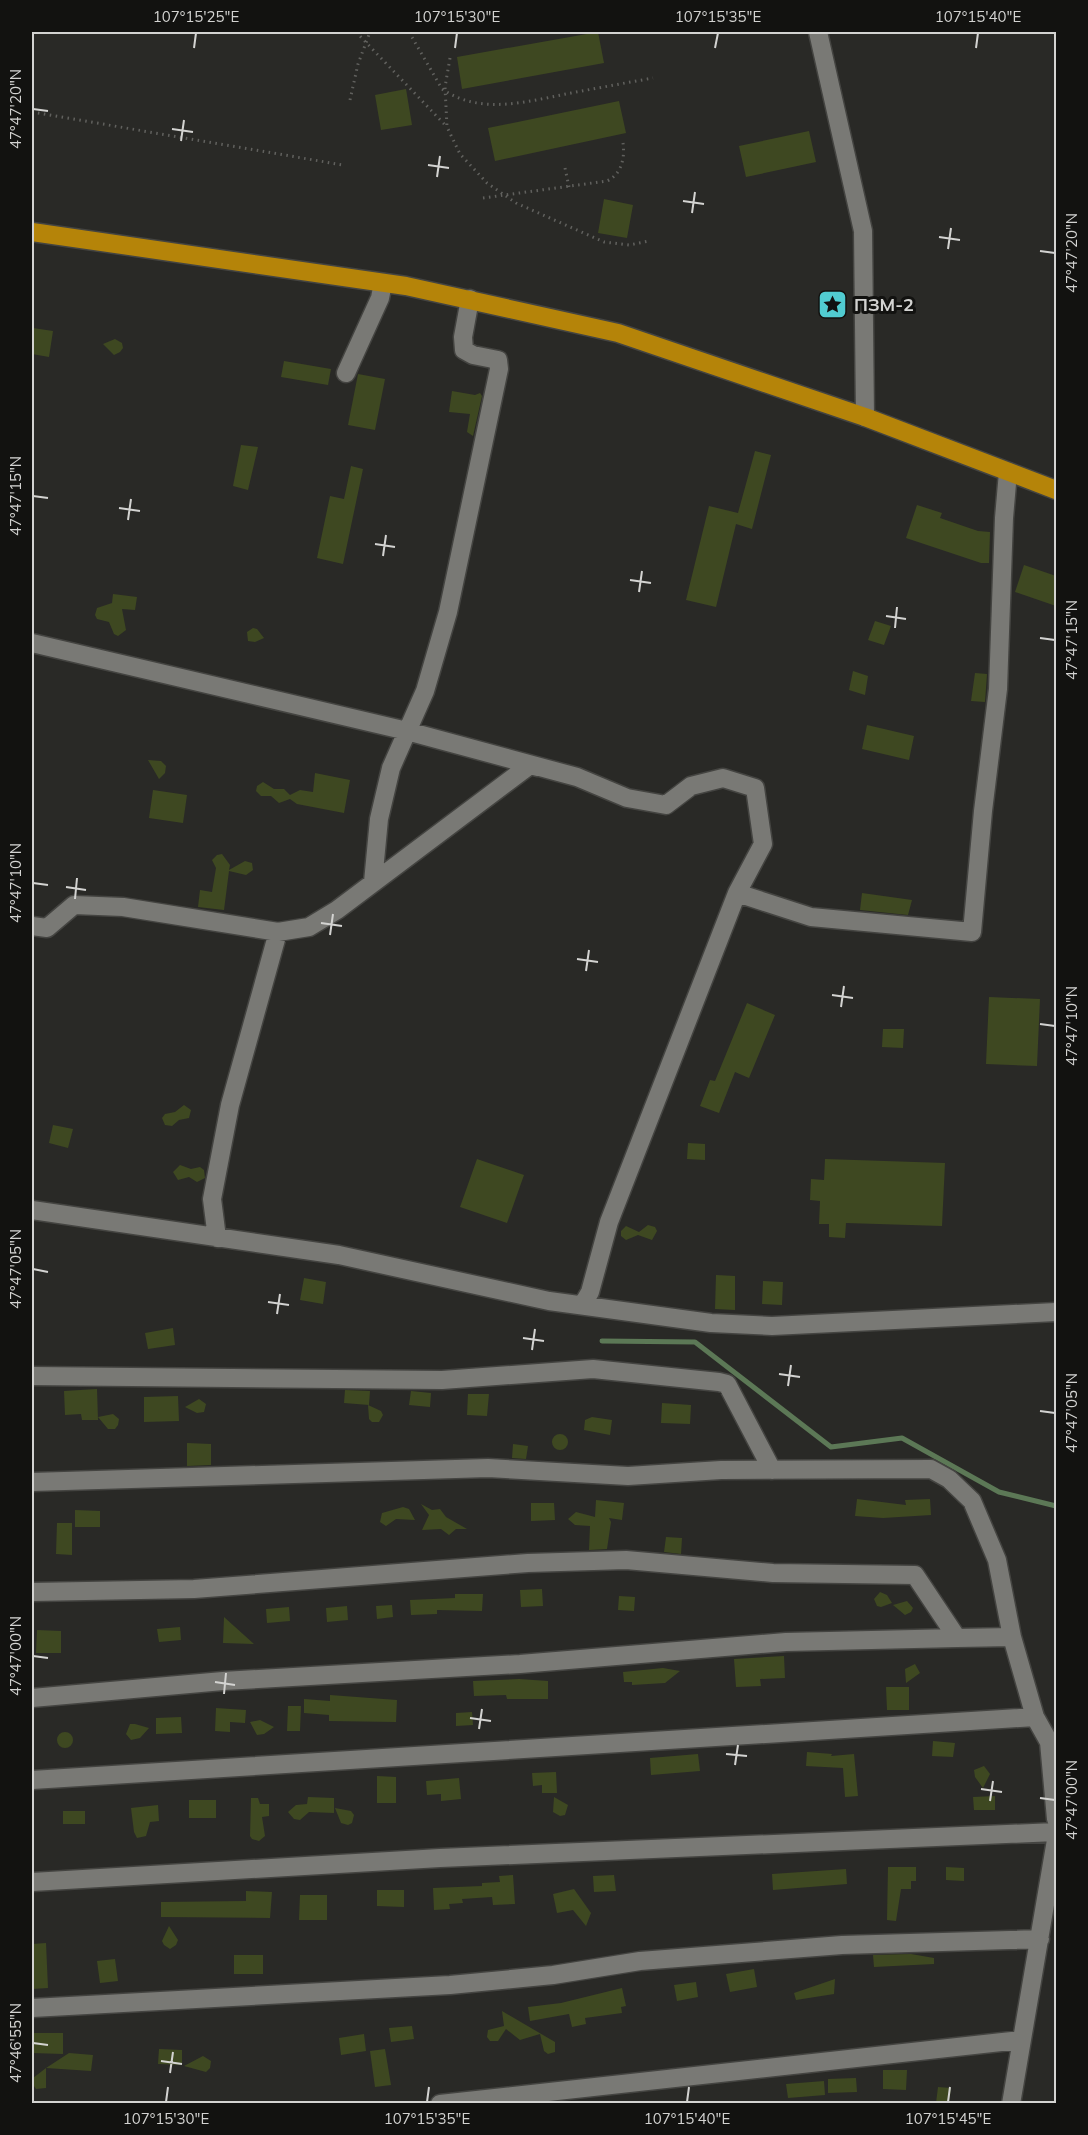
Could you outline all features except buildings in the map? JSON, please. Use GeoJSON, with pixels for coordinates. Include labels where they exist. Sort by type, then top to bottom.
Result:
{"type":"FeatureCollection","features":[{"type":"Feature","properties":{"kind":"highway"},"geometry":{"type":"LineString","coordinates":[[32,232],[383,283],[470,298],[637,338],[865,417],[1056,490]]}},
{"type":"Feature","properties":{"kind":"street"},"geometry":{"type":"LineString","coordinates":[[818,32],[863,231],[865,417]]}},
{"type":"Feature","properties":{"kind":"street"},"geometry":{"type":"LineString","coordinates":[[346,373],[380,298],[383,283]]}},
{"type":"Feature","properties":{"kind":"street"},"geometry":{"type":"LineString","coordinates":[[373,882],[379,819],[390,768],[425,691],[448,612],[499,369],[498,360],[473,355],[464,350],[463,337],[470,298]]}},
{"type":"Feature","properties":{"kind":"street"},"geometry":{"type":"LineString","coordinates":[[737,894],[812,917],[972,932],[983,811],[998,688],[1004,518],[1008,472]]}},
{"type":"Feature","properties":{"kind":"street"},"geometry":{"type":"LineString","coordinates":[[32,643],[407,731],[577,777],[627,798],[666,805],[691,786],[723,778],[755,788],[763,844],[737,894],[609,1222],[590,1292],[583,1304]]}},
{"type":"Feature","properties":{"kind":"street"},"geometry":{"type":"LineString","coordinates":[[32,926],[47,928],[74,905],[123,907],[278,932],[309,927],[337,910],[530,765],[577,777]]}},
{"type":"Feature","properties":{"kind":"street"},"geometry":{"type":"LineString","coordinates":[[217,1238],[212,1199],[230,1105],[278,932]]}},
{"type":"Feature","properties":{"kind":"street"},"geometry":{"type":"LineString","coordinates":[[32,1210],[339,1256],[549,1301],[711,1323],[772,1326],[1056,1312]]}},
{"type":"Feature","properties":{"kind":"street"},"geometry":{"type":"LineString","coordinates":[[32,1376],[442,1380],[593,1369],[719,1382],[727,1384],[771,1470]]}},
{"type":"Feature","properties":{"kind":"street"},"geometry":{"type":"LineString","coordinates":[[32,1482],[488,1468],[628,1476],[771,1470],[931,1469],[949,1479],[972,1501],[997,1560],[1021,1677],[1035,1717],[1049,1742],[1056,1819]]}},
{"type":"Feature","properties":{"kind":"street"},"geometry":{"type":"LineString","coordinates":[[32,1592],[194,1589],[528,1563],[626,1560],[773,1573],[911,1574],[918,1577],[957,1638]]}},
{"type":"Feature","properties":{"kind":"street"},"geometry":{"type":"LineString","coordinates":[[32,1698],[223,1681],[520,1664],[786,1642],[1011,1637]]}},
{"type":"Feature","properties":{"kind":"street"},"geometry":{"type":"LineString","coordinates":[[32,1780],[1035,1717]]}},
{"type":"Feature","properties":{"kind":"street"},"geometry":{"type":"LineString","coordinates":[[32,1882],[452,1858],[1056,1832]]}},
{"type":"Feature","properties":{"kind":"street"},"geometry":{"type":"LineString","coordinates":[[1011,2103],[1056,1840]]}},
{"type":"Feature","properties":{"kind":"street"},"geometry":{"type":"LineString","coordinates":[[32,2008],[450,1985],[554,1975],[640,1961],[842,1945],[1040,1939]]}},
{"type":"Feature","properties":{"kind":"street"},"geometry":{"type":"LineString","coordinates":[[440,2103],[1020,2040]]}},
{"type":"Feature","properties":{"kind":"path"},"geometry":{"type":"LineString","coordinates":[[356,32],[447,127]]}},
{"type":"Feature","properties":{"kind":"path"},"geometry":{"type":"LineString","coordinates":[[351,100],[358,64],[370,32]]}},
{"type":"Feature","properties":{"kind":"path"},"geometry":{"type":"LineString","coordinates":[[409,32],[438,83],[445,91],[474,102],[507,105],[653,78]]}},
{"type":"Feature","properties":{"kind":"path"},"geometry":{"type":"LineString","coordinates":[[450,58],[445,91],[447,127],[452,142],[472,169],[503,196],[604,242],[629,245],[649,241]]}},
{"type":"Feature","properties":{"kind":"path"},"geometry":{"type":"LineString","coordinates":[[32,112],[343,165]]}},
{"type":"Feature","properties":{"kind":"path"},"geometry":{"type":"LineString","coordinates":[[483,198],[569,187],[613,178],[622,164],[623,143]]}},
{"type":"Feature","properties":{"kind":"path"},"geometry":{"type":"LineString","coordinates":[[565,168],[569,187]]}},
{"type":"Feature","properties":{"kind":"waterway"},"geometry":{"type":"LineString","coordinates":[[602,1341],[695,1342],[831,1447],[902,1438],[999,1492],[1056,1506]]}},
{"type":"Feature","properties":{"kind":"place","name":"ПЗМ-2"},"geometry":{"type":"Point","coordinates":[833,304]}}]}
